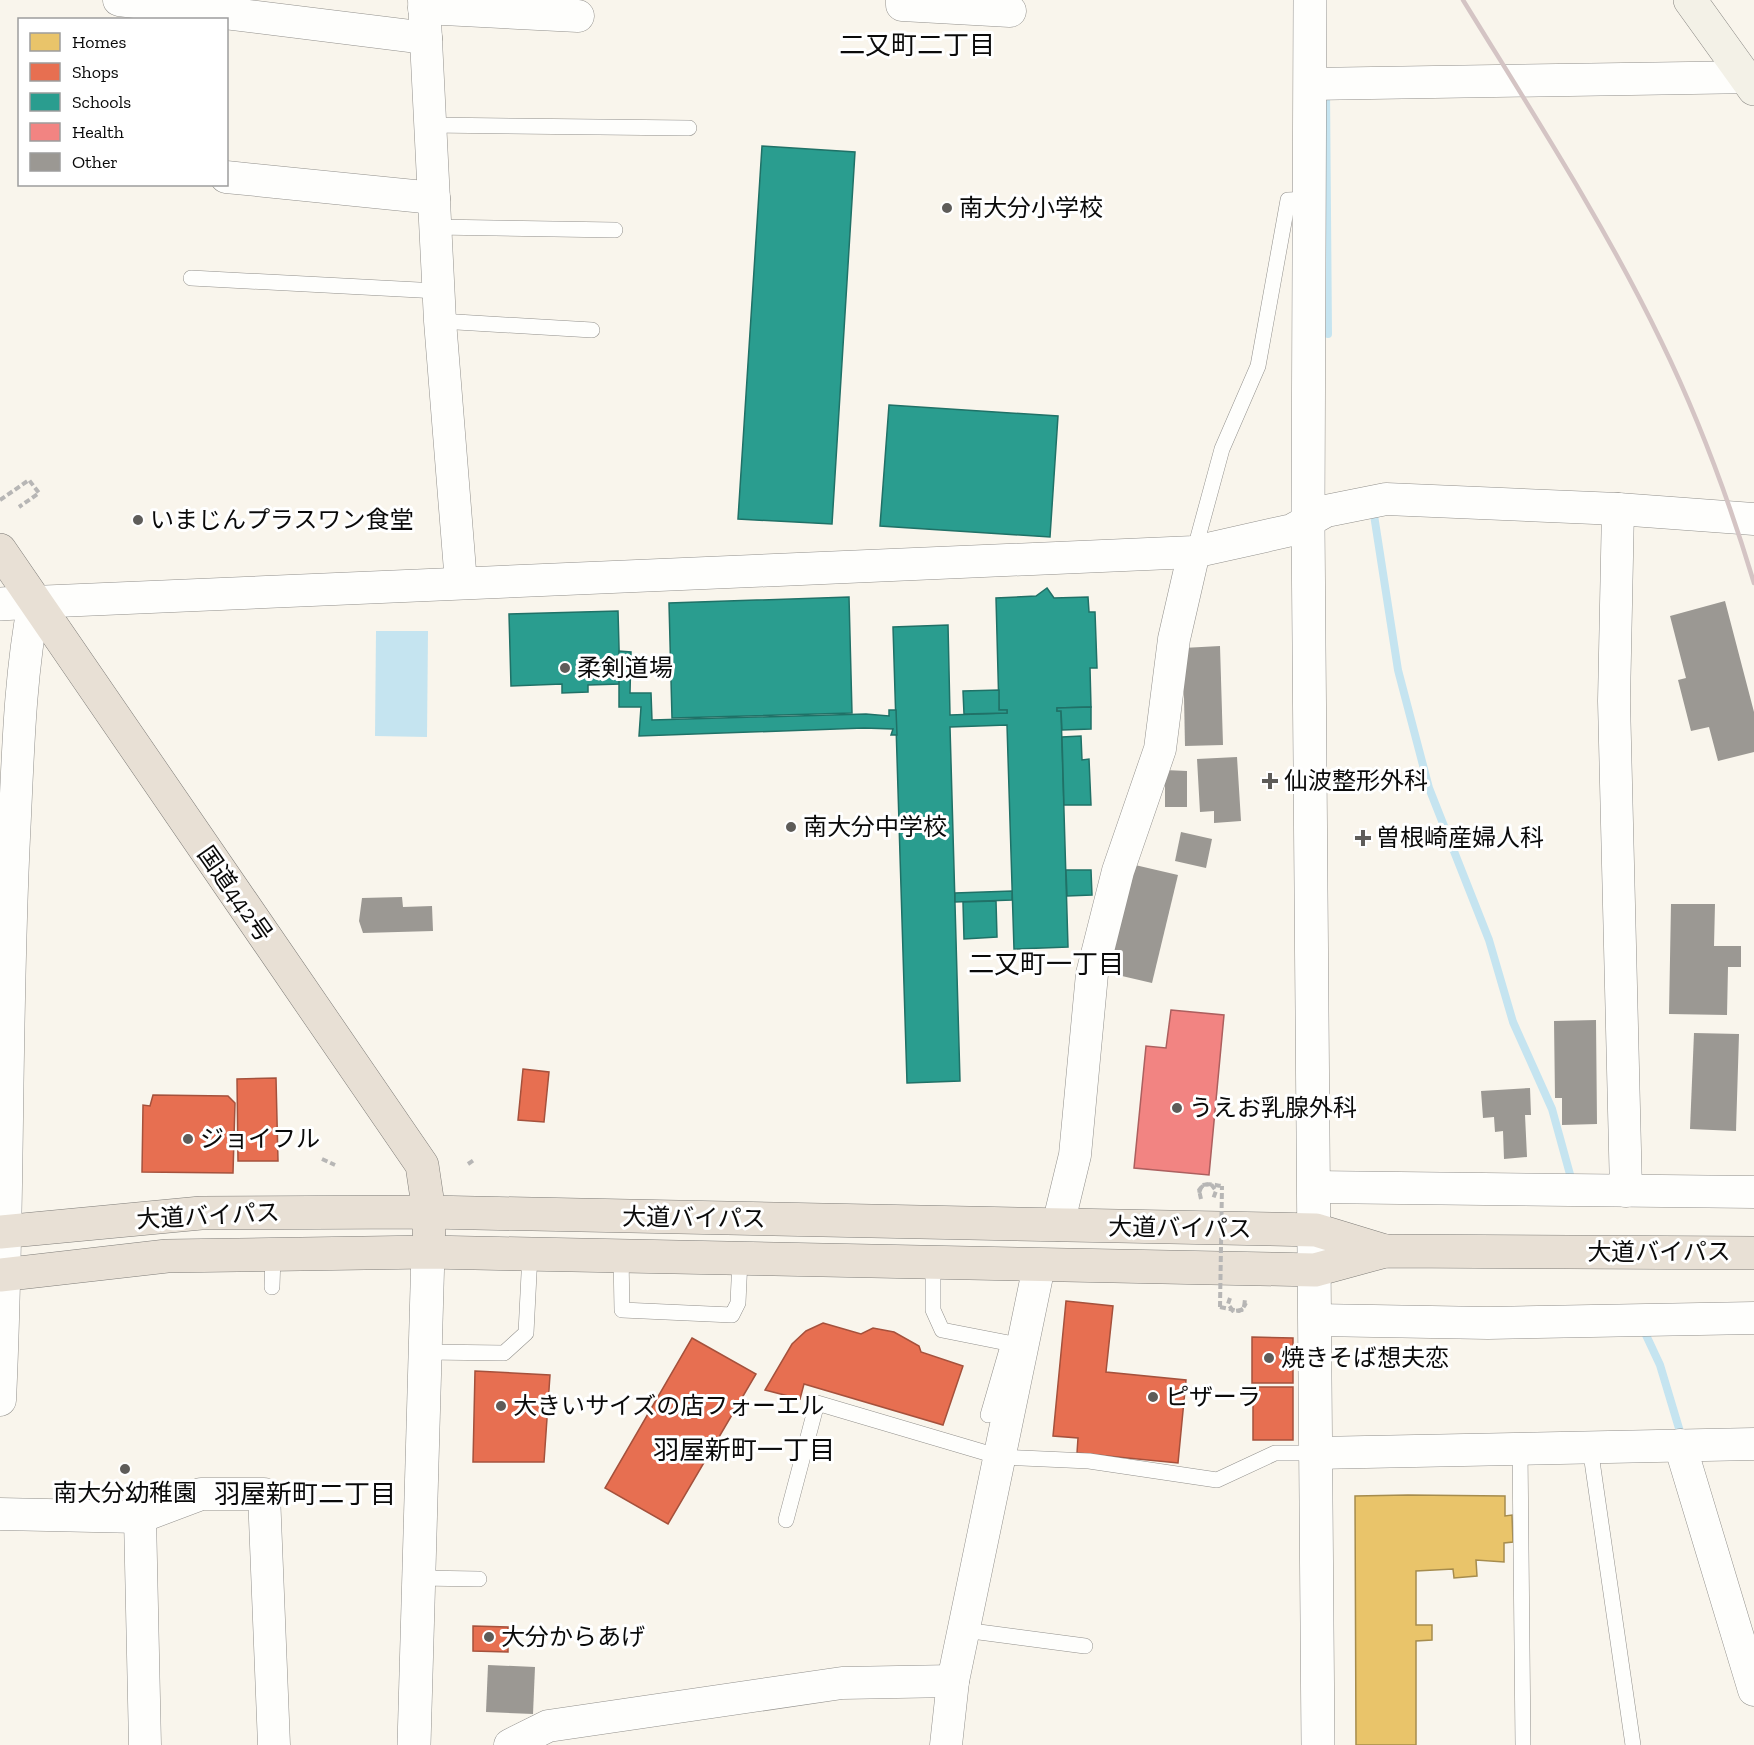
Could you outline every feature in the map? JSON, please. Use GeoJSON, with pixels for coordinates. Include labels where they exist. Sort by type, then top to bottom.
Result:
{"type":"FeatureCollection","features":[{"type":"Feature","properties":{"kind":"highway","name":"国道442号"},"geometry":{"type":"LineString","coordinates":[[0,550],[34,603],[422,1165],[429,1212],[428,1252]]}},
{"type":"Feature","properties":{"kind":"highway","name":"大道バイパス"},"geometry":{"type":"LineString","coordinates":[[3,1232],[201,1213],[429,1212],[1316,1230],[1385,1251]]}},
{"type":"Feature","properties":{"kind":"highway","name":"大道バイパス"},"geometry":{"type":"LineString","coordinates":[[3,1275],[167,1256],[428,1252],[1316,1270],[1385,1251],[1754,1253]]}},
{"type":"Feature","properties":{"kind":"main road"},"geometry":{"type":"LineString","coordinates":[[1690,0],[1751,81]]}},
{"type":"Feature","properties":{"kind":"street"},"geometry":{"type":"LineString","coordinates":[[119,0],[425,15],[578,16]]}},
{"type":"Feature","properties":{"kind":"street"},"geometry":{"type":"LineString","coordinates":[[902,0],[902,5],[1010,11]]}},
{"type":"Feature","properties":{"kind":"street"},"geometry":{"type":"LineString","coordinates":[[1310,0],[1308,520],[1316,1230],[1318,1745]]}},
{"type":"Feature","properties":{"kind":"street"},"geometry":{"type":"LineString","coordinates":[[425,15],[438,291],[461,583]]}},
{"type":"Feature","properties":{"kind":"street"},"geometry":{"type":"LineString","coordinates":[[1310,84],[1751,81]]}},
{"type":"Feature","properties":{"kind":"street"},"geometry":{"type":"LineString","coordinates":[[228,177],[434,212]]}},
{"type":"Feature","properties":{"kind":"street"},"geometry":{"type":"LineString","coordinates":[[0,604],[1194,552],[1292,530],[1326,510],[1386,499],[1618,509],[1754,519]]}},
{"type":"Feature","properties":{"kind":"street"},"geometry":{"type":"LineString","coordinates":[[1618,509],[1614,701],[1626,1191]]}},
{"type":"Feature","properties":{"kind":"street"},"geometry":{"type":"LineString","coordinates":[[1058,1225],[1075,1155],[1092,974],[1118,870],[1160,749],[1174,639],[1194,552]]}},
{"type":"Feature","properties":{"kind":"street"},"geometry":{"type":"LineString","coordinates":[[0,1400],[11,892],[23,660],[34,603]]}},
{"type":"Feature","properties":{"kind":"street"},"geometry":{"type":"LineString","coordinates":[[1315,1187],[1754,1192]]}},
{"type":"Feature","properties":{"kind":"street"},"geometry":{"type":"LineString","coordinates":[[414,1745],[427,1352],[428,1252]]}},
{"type":"Feature","properties":{"kind":"street"},"geometry":{"type":"LineString","coordinates":[[946,1745],[953,1681],[1000,1457],[1016,1345],[1039,1266]]}},
{"type":"Feature","properties":{"kind":"street"},"geometry":{"type":"LineString","coordinates":[[1316,1320],[1512,1323],[1754,1318]]}},
{"type":"Feature","properties":{"kind":"street"},"geometry":{"type":"LineString","coordinates":[[1316,1453],[1754,1443]]}},
{"type":"Feature","properties":{"kind":"street"},"geometry":{"type":"LineString","coordinates":[[1680,1445],[1754,1690]]}},
{"type":"Feature","properties":{"kind":"street"},"geometry":{"type":"LineString","coordinates":[[0,1514],[140,1517],[201,1494],[264,1494],[274,1745]]}},
{"type":"Feature","properties":{"kind":"street"},"geometry":{"type":"LineString","coordinates":[[140,1517],[145,1745]]}},
{"type":"Feature","properties":{"kind":"street"},"geometry":{"type":"LineString","coordinates":[[510,1745],[548,1726],[842,1683],[953,1681]]}},
{"type":"Feature","properties":{"kind":"lane"},"geometry":{"type":"LineString","coordinates":[[430,125],[689,128]]}},
{"type":"Feature","properties":{"kind":"lane"},"geometry":{"type":"LineString","coordinates":[[1194,552],[1222,449],[1258,366],[1288,200],[1311,199]]}},
{"type":"Feature","properties":{"kind":"lane"},"geometry":{"type":"LineString","coordinates":[[434,212],[615,231]]}},
{"type":"Feature","properties":{"kind":"lane"},"geometry":{"type":"LineString","coordinates":[[191,278],[438,291]]}},
{"type":"Feature","properties":{"kind":"lane"},"geometry":{"type":"LineString","coordinates":[[440,321],[592,330]]}},
{"type":"Feature","properties":{"kind":"lane"},"geometry":{"type":"LineString","coordinates":[[427,1352],[504,1353],[526,1333],[530,1254]]}},
{"type":"Feature","properties":{"kind":"lane"},"geometry":{"type":"LineString","coordinates":[[272,1287],[273,1255]]}},
{"type":"Feature","properties":{"kind":"lane"},"geometry":{"type":"LineString","coordinates":[[621,1256],[622,1310],[732,1315],[738,1303],[740,1259]]}},
{"type":"Feature","properties":{"kind":"lane"},"geometry":{"type":"LineString","coordinates":[[933,1263],[933,1310],[942,1330],[1016,1345],[988,1414]]}},
{"type":"Feature","properties":{"kind":"lane"},"geometry":{"type":"LineString","coordinates":[[786,1520],[817,1402],[1000,1457],[1089,1461],[1217,1480],[1275,1453],[1316,1453]]}},
{"type":"Feature","properties":{"kind":"lane"},"geometry":{"type":"LineString","coordinates":[[1590,1447],[1633,1745]]}},
{"type":"Feature","properties":{"kind":"lane"},"geometry":{"type":"LineString","coordinates":[[1520,1449],[1523,1745]]}},
{"type":"Feature","properties":{"kind":"lane"},"geometry":{"type":"LineString","coordinates":[[420,1578],[479,1579]]}},
{"type":"Feature","properties":{"kind":"lane"},"geometry":{"type":"LineString","coordinates":[[964,1630],[1085,1646]]}},
{"type":"Feature","properties":{"kind":"path"},"geometry":{"type":"LineString","coordinates":[[0,500],[29,480],[39,493],[19,507]]}},
{"type":"Feature","properties":{"kind":"path"},"geometry":{"type":"LineString","coordinates":[[322,1159],[335,1166]]}},
{"type":"Feature","properties":{"kind":"path"},"geometry":{"type":"LineString","coordinates":[[468,1164],[474,1160]]}},
{"type":"Feature","properties":{"kind":"path"},"geometry":{"type":"LineString","coordinates":[[1211,1200],[1201,1198],[1199,1190],[1205,1184],[1222,1186],[1220,1307],[1239,1311],[1244,1308],[1245,1300],[1234,1295],[1228,1304],[1231,1309]]}},
{"type":"Feature","properties":{"kind":"path"},"geometry":{"type":"LineString","coordinates":[[1213,1186],[1215,1196]]}},
{"type":"Feature","properties":{"kind":"water"},"geometry":{"type":"Polygon","coordinates":[[[376,631],[428,631],[427,737],[375,736],[376,631]]]}},
{"type":"Feature","properties":{"kind":"building: Homes"},"geometry":{"type":"Polygon","coordinates":[[[1355,1496],[1505,1496],[1505,1516],[1512,1515],[1513,1542],[1504,1543],[1504,1562],[1476,1560],[1477,1576],[1454,1578],[1453,1569],[1416,1571],[1416,1625],[1432,1625],[1432,1640],[1416,1641],[1416,1745],[1356,1745],[1355,1496]]]}},
{"type":"Feature","properties":{"kind":"building: Shops"},"geometry":{"type":"Polygon","coordinates":[[[523,1069],[549,1072],[544,1122],[518,1120],[523,1069]]]}},
{"type":"Feature","properties":{"kind":"building: Shops"},"geometry":{"type":"Polygon","coordinates":[[[276,1078],[278,1161],[238,1161],[237,1079],[276,1078]]]}},
{"type":"Feature","properties":{"kind":"building: Shops","name":"ジョイフル"},"geometry":{"type":"Polygon","coordinates":[[[153,1095],[228,1096],[235,1103],[233,1173],[142,1172],[143,1105],[150,1106],[153,1095]]]}},
{"type":"Feature","properties":{"kind":"building: Shops"},"geometry":{"type":"Polygon","coordinates":[[[1066,1301],[1113,1306],[1106,1372],[1186,1380],[1178,1463],[1077,1453],[1078,1438],[1053,1436],[1066,1301]]]}},
{"type":"Feature","properties":{"kind":"building: Shops"},"geometry":{"type":"Polygon","coordinates":[[[823,1323],[861,1334],[873,1328],[894,1332],[919,1346],[921,1352],[963,1366],[943,1425],[804,1384],[800,1399],[765,1390],[792,1344],[806,1331],[823,1323]]]}},
{"type":"Feature","properties":{"kind":"building: Shops"},"geometry":{"type":"Polygon","coordinates":[[[1252,1337],[1293,1338],[1293,1383],[1252,1383],[1252,1337]]]}},
{"type":"Feature","properties":{"kind":"building: Shops"},"geometry":{"type":"Polygon","coordinates":[[[692,1338],[756,1374],[668,1524],[605,1488],[692,1338]]]}},
{"type":"Feature","properties":{"kind":"building: Shops"},"geometry":{"type":"Polygon","coordinates":[[[475,1371],[550,1375],[544,1462],[473,1462],[475,1371]]]}},
{"type":"Feature","properties":{"kind":"building: Shops"},"geometry":{"type":"Polygon","coordinates":[[[1253,1387],[1293,1387],[1293,1440],[1253,1440],[1253,1387]]]}},
{"type":"Feature","properties":{"kind":"building: Shops"},"geometry":{"type":"Polygon","coordinates":[[[473,1626],[508,1627],[508,1652],[473,1651],[473,1626]]]}},
{"type":"Feature","properties":{"kind":"building: Schools"},"geometry":{"type":"Polygon","coordinates":[[[762,146],[855,152],[832,524],[738,519],[762,146]]]}},
{"type":"Feature","properties":{"kind":"building: Schools"},"geometry":{"type":"Polygon","coordinates":[[[889,405],[1058,416],[1050,537],[880,526],[889,405]]]}},
{"type":"Feature","properties":{"kind":"building: Schools"},"geometry":{"type":"Polygon","coordinates":[[[1047,588],[1054,598],[1088,597],[1089,612],[1095,612],[1097,668],[1090,668],[1091,707],[1057,708],[1057,711],[1061,711],[1068,947],[1014,949],[1007,725],[950,727],[960,1081],[907,1083],[893,627],[948,625],[950,715],[1007,713],[1007,710],[999,710],[996,598],[1036,596],[1047,588]]]}},
{"type":"Feature","properties":{"kind":"building: Schools"},"geometry":{"type":"Polygon","coordinates":[[[849,597],[852,713],[672,718],[669,603],[849,597]]]}},
{"type":"Feature","properties":{"kind":"building: Schools","name":"柔剣道場"},"geometry":{"type":"Polygon","coordinates":[[[618,611],[620,684],[588,685],[588,692],[562,693],[562,684],[511,686],[509,614],[618,611]]]}},
{"type":"Feature","properties":{"kind":"building: Schools"},"geometry":{"type":"Polygon","coordinates":[[[619,651],[631,652],[630,693],[651,693],[652,720],[866,714],[889,716],[889,710],[896,710],[897,735],[891,735],[893,729],[864,728],[639,736],[641,707],[619,707],[619,651]]]}},
{"type":"Feature","properties":{"kind":"building: Schools"},"geometry":{"type":"Polygon","coordinates":[[[999,690],[999,710],[1007,710],[1007,713],[964,714],[963,691],[999,690]]]}},
{"type":"Feature","properties":{"kind":"building: Schools"},"geometry":{"type":"Polygon","coordinates":[[[1091,707],[1091,729],[1062,730],[1061,711],[1057,711],[1057,708],[1091,707]]]}},
{"type":"Feature","properties":{"kind":"building: Schools"},"geometry":{"type":"Polygon","coordinates":[[[1081,736],[1082,760],[1089,759],[1091,805],[1064,805],[1062,737],[1081,736]]]}},
{"type":"Feature","properties":{"kind":"building: Schools"},"geometry":{"type":"Polygon","coordinates":[[[1066,870],[1091,870],[1092,895],[1067,896],[1066,870]]]}},
{"type":"Feature","properties":{"kind":"building: Schools"},"geometry":{"type":"Polygon","coordinates":[[[1012,891],[1012,900],[955,902],[955,893],[1012,891]]]}},
{"type":"Feature","properties":{"kind":"building: Schools"},"geometry":{"type":"Polygon","coordinates":[[[996,901],[997,937],[964,939],[963,902],[996,901]]]}},
{"type":"Feature","properties":{"kind":"building: Health","name":"うえお乳腺外科"},"geometry":{"type":"Polygon","coordinates":[[[1171,1010],[1224,1015],[1209,1175],[1134,1168],[1146,1046],[1166,1048],[1171,1010]]]}},
{"type":"Feature","properties":{"kind":"building: Other"},"geometry":{"type":"Polygon","coordinates":[[[1725,601],[1754,712],[1754,752],[1718,761],[1709,727],[1691,731],[1678,680],[1686,678],[1670,616],[1725,601]]]}},
{"type":"Feature","properties":{"kind":"building: Other"},"geometry":{"type":"Polygon","coordinates":[[[1220,646],[1223,745],[1185,746],[1183,648],[1220,646]]]}},
{"type":"Feature","properties":{"kind":"building: Other"},"geometry":{"type":"Polygon","coordinates":[[[1237,757],[1241,821],[1214,823],[1214,811],[1200,812],[1197,759],[1237,757]]]}},
{"type":"Feature","properties":{"kind":"building: Other"},"geometry":{"type":"Polygon","coordinates":[[[1165,770],[1187,771],[1187,807],[1165,807],[1165,770]]]}},
{"type":"Feature","properties":{"kind":"building: Other"},"geometry":{"type":"Polygon","coordinates":[[[1181,832],[1212,839],[1206,868],[1175,861],[1181,832]]]}},
{"type":"Feature","properties":{"kind":"building: Other"},"geometry":{"type":"Polygon","coordinates":[[[1135,865],[1178,875],[1152,983],[1109,973],[1135,865]]]}},
{"type":"Feature","properties":{"kind":"building: Other"},"geometry":{"type":"Polygon","coordinates":[[[402,897],[403,907],[432,906],[433,931],[363,933],[359,921],[362,898],[402,897]]]}},
{"type":"Feature","properties":{"kind":"building: Other"},"geometry":{"type":"Polygon","coordinates":[[[1671,904],[1715,904],[1714,946],[1741,946],[1741,967],[1728,967],[1727,1015],[1669,1014],[1671,904]]]}},
{"type":"Feature","properties":{"kind":"building: Other"},"geometry":{"type":"Polygon","coordinates":[[[1596,1020],[1597,1124],[1562,1125],[1562,1098],[1555,1098],[1554,1021],[1596,1020]]]}},
{"type":"Feature","properties":{"kind":"building: Other"},"geometry":{"type":"Polygon","coordinates":[[[1694,1033],[1739,1034],[1736,1131],[1690,1129],[1694,1033]]]}},
{"type":"Feature","properties":{"kind":"building: Other"},"geometry":{"type":"Polygon","coordinates":[[[1530,1088],[1531,1115],[1525,1115],[1527,1157],[1504,1159],[1503,1131],[1495,1132],[1494,1117],[1483,1118],[1481,1091],[1530,1088]]]}},
{"type":"Feature","properties":{"kind":"building: Other"},"geometry":{"type":"Polygon","coordinates":[[[488,1665],[535,1667],[533,1714],[486,1712],[488,1665]]]}},
{"type":"Feature","properties":{"kind":"waterway"},"geometry":{"type":"LineString","coordinates":[[1326,90],[1328,334]]}},
{"type":"Feature","properties":{"kind":"waterway"},"geometry":{"type":"LineString","coordinates":[[1374,515],[1398,670],[1429,788],[1489,940],[1513,1022],[1552,1109],[1571,1178]]}},
{"type":"Feature","properties":{"kind":"waterway"},"geometry":{"type":"LineString","coordinates":[[1646,1335],[1660,1365],[1681,1435]]}},
{"type":"Feature","properties":{"kind":"railway"},"geometry":{"type":"LineString","coordinates":[[1463,0],[1541,126],[1616,254],[1661,341],[1712,460],[1754,583]]}},
{"type":"Feature","properties":{"kind":"place","name":"南大分小学校"},"geometry":{"type":"Point","coordinates":[947,208]}},
{"type":"Feature","properties":{"kind":"place","name":"いまじんプラスワン食堂"},"geometry":{"type":"Point","coordinates":[138,520]}},
{"type":"Feature","properties":{"kind":"place","name":"柔剣道場"},"geometry":{"type":"Point","coordinates":[565,668]}},
{"type":"Feature","properties":{"kind":"place","name":"仙波整形外科"},"geometry":{"type":"Point","coordinates":[1270,781]}},
{"type":"Feature","properties":{"kind":"place","name":"南大分中学校"},"geometry":{"type":"Point","coordinates":[791,827]}},
{"type":"Feature","properties":{"kind":"place","name":"曽根崎産婦人科"},"geometry":{"type":"Point","coordinates":[1363,838]}},
{"type":"Feature","properties":{"kind":"place","name":"うえお乳腺外科"},"geometry":{"type":"Point","coordinates":[1177,1108]}},
{"type":"Feature","properties":{"kind":"place","name":"ジョイフル"},"geometry":{"type":"Point","coordinates":[188,1139]}},
{"type":"Feature","properties":{"kind":"place","name":"焼きそば想夫恋"},"geometry":{"type":"Point","coordinates":[1269,1358]}},
{"type":"Feature","properties":{"kind":"place","name":"ピザーラ"},"geometry":{"type":"Point","coordinates":[1153,1397]}},
{"type":"Feature","properties":{"kind":"place","name":"大きいサイズの店フォーエル"},"geometry":{"type":"Point","coordinates":[501,1406]}},
{"type":"Feature","properties":{"kind":"place","name":"南大分幼稚園"},"geometry":{"type":"Point","coordinates":[125,1469]}},
{"type":"Feature","properties":{"kind":"place","name":"大分からあげ"},"geometry":{"type":"Point","coordinates":[489,1637]}},
{"type":"Feature","properties":{"kind":"district","name":"二又町二丁目"},"geometry":{"type":"Point","coordinates":[917,45]}},
{"type":"Feature","properties":{"kind":"district","name":"二又町一丁目"},"geometry":{"type":"Point","coordinates":[1046,964]}},
{"type":"Feature","properties":{"kind":"district","name":"羽屋新町一丁目"},"geometry":{"type":"Point","coordinates":[744,1450]}},
{"type":"Feature","properties":{"kind":"district","name":"羽屋新町二丁目"},"geometry":{"type":"Point","coordinates":[305,1494]}}]}
